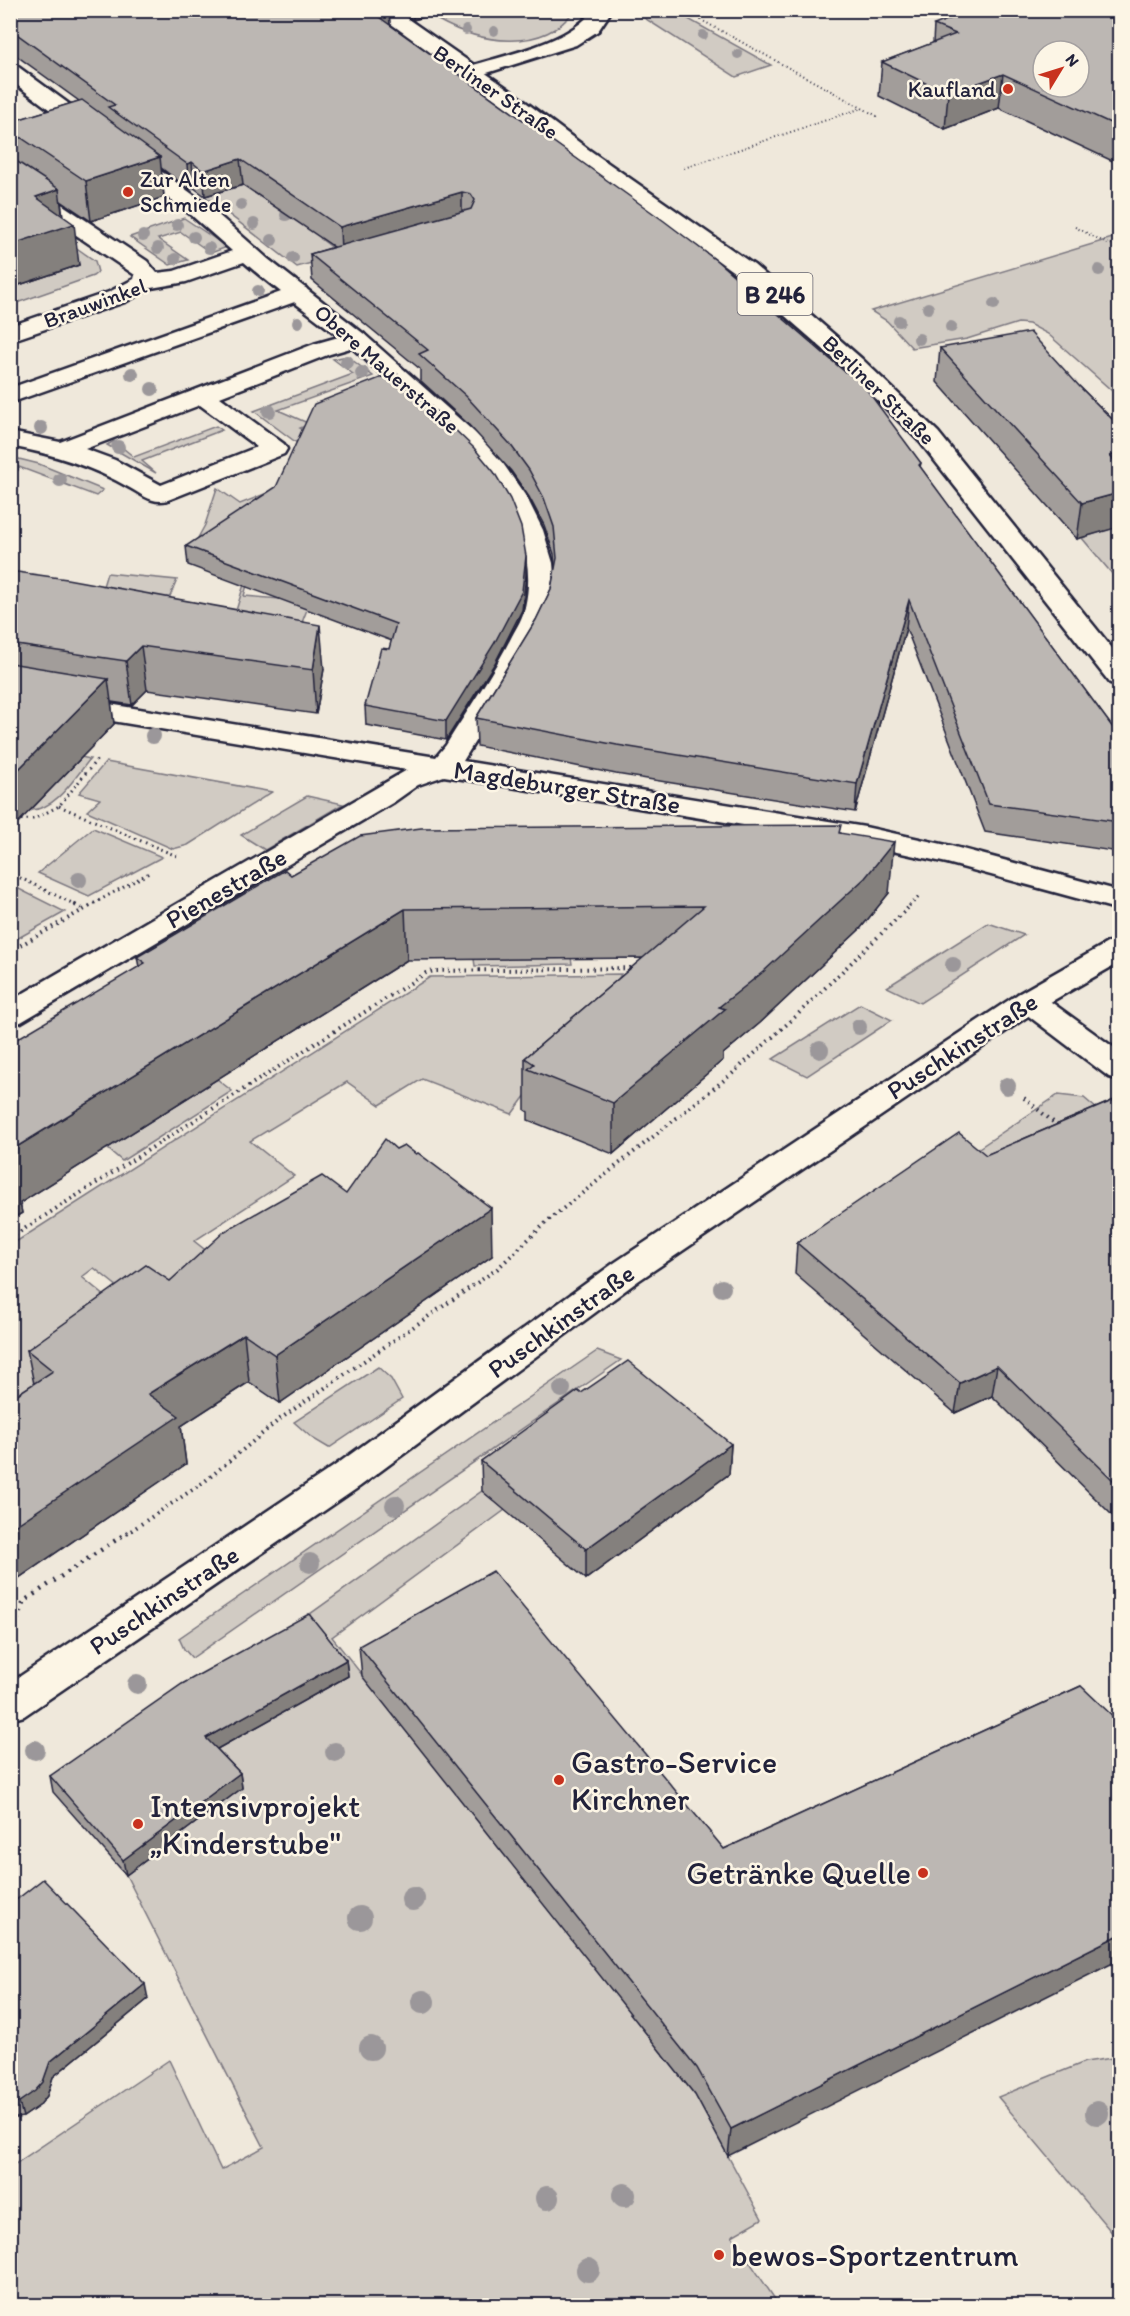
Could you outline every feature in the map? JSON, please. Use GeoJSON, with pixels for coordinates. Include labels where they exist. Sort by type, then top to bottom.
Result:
{"type":"FeatureCollection","features":[{"type":"Feature","properties":{"kind":"street","name":"Berliner Straße"},"geometry":{"type":"LineString","coordinates":[[381,10],[746,270],[797,312],[929,437],[1119,676]]}},
{"type":"Feature","properties":{"kind":"street"},"geometry":{"type":"LineString","coordinates":[[471,72],[569,41],[591,27],[603,10]]}},
{"type":"Feature","properties":{"kind":"street","name":"Obere Mauerstraße"},"geometry":{"type":"LineString","coordinates":[[10,70],[198,209],[248,253],[295,281],[356,339],[446,418],[493,466],[514,498],[530,530],[540,563],[542,587],[538,610],[519,649],[458,748],[444,766]]}},
{"type":"Feature","properties":{"kind":"street"},"geometry":{"type":"LineString","coordinates":[[10,180],[139,266],[146,274],[145,282]]}},
{"type":"Feature","properties":{"kind":"street","name":"Brauwinkel"},"geometry":{"type":"LineString","coordinates":[[10,334],[117,297],[145,282],[178,277],[248,253]]}},
{"type":"Feature","properties":{"kind":"street"},"geometry":{"type":"LineString","coordinates":[[10,396],[295,281]]}},
{"type":"Feature","properties":{"kind":"street"},"geometry":{"type":"LineString","coordinates":[[63,449],[322,349],[356,339]]}},
{"type":"Feature","properties":{"kind":"street"},"geometry":{"type":"LineString","coordinates":[[10,439],[63,449],[105,463],[159,495],[275,449],[202,395]]}},
{"type":"Feature","properties":{"kind":"street","name":"Magdeburger Straße"},"geometry":{"type":"LineString","coordinates":[[10,696],[865,836],[951,855],[1119,901]]}},
{"type":"Feature","properties":{"kind":"street","name":"Pienestraße"},"geometry":{"type":"LineString","coordinates":[[10,1015],[384,796],[408,779],[444,766]]}},
{"type":"Feature","properties":{"kind":"street","name":"Puschkinstraße"},"geometry":{"type":"LineString","coordinates":[[10,1704],[346,1477],[626,1272],[1029,1001],[1119,949]]}},
{"type":"Feature","properties":{"kind":"street"},"geometry":{"type":"LineString","coordinates":[[1029,1001],[1096,1049],[1119,1069]]}},
{"type":"Feature","properties":{"kind":"path"},"geometry":{"type":"LineString","coordinates":[[683,10],[879,117]]}},
{"type":"Feature","properties":{"kind":"path"},"geometry":{"type":"LineString","coordinates":[[628,186],[862,108]]}},
{"type":"Feature","properties":{"kind":"path"},"geometry":{"type":"LineString","coordinates":[[1075,227],[1108,244],[1119,245]]}},
{"type":"Feature","properties":{"kind":"path"},"geometry":{"type":"LineString","coordinates":[[10,820],[34,819],[59,806],[106,749]]}},
{"type":"Feature","properties":{"kind":"path"},"geometry":{"type":"LineString","coordinates":[[59,806],[178,856]]}},
{"type":"Feature","properties":{"kind":"path"},"geometry":{"type":"LineString","coordinates":[[169,862],[188,851]]}},
{"type":"Feature","properties":{"kind":"path"},"geometry":{"type":"LineString","coordinates":[[10,951],[150,872]]}},
{"type":"Feature","properties":{"kind":"path"},"geometry":{"type":"LineString","coordinates":[[10,873],[84,909]]}},
{"type":"Feature","properties":{"kind":"path"},"geometry":{"type":"LineString","coordinates":[[10,1637],[24,1601],[204,1482],[280,1419],[497,1269],[550,1219],[733,1073],[796,1016],[928,888]]}},
{"type":"Feature","properties":{"kind":"path"},"geometry":{"type":"LineString","coordinates":[[10,1238],[426,973],[434,971],[645,968]]}},
{"type":"Feature","properties":{"kind":"path"},"geometry":{"type":"LineString","coordinates":[[1024,1098],[1062,1130]]}},
{"type":"Feature","properties":{"kind":"shaded area"},"geometry":{"type":"Polygon","coordinates":[[[636,10],[674,11],[771,65],[736,77],[635,12],[636,10]]]}},
{"type":"Feature","properties":{"kind":"shaded area"},"geometry":{"type":"Polygon","coordinates":[[[472,11],[574,11],[561,25],[545,34],[528,39],[491,39],[454,28],[438,20],[472,11]]]}},
{"type":"Feature","properties":{"kind":"shaded area"},"geometry":{"type":"Polygon","coordinates":[[[243,185],[336,235],[321,239],[337,251],[333,257],[297,267],[205,196],[243,185]]]}},
{"type":"Feature","properties":{"kind":"shaded area"},"geometry":{"type":"Polygon","coordinates":[[[184,218],[227,247],[211,253],[181,232],[158,239],[188,260],[170,265],[130,237],[184,218]]]}},
{"type":"Feature","properties":{"kind":"shaded area"},"geometry":{"type":"Polygon","coordinates":[[[1119,236],[1119,397],[1048,334],[1029,324],[1018,323],[967,339],[912,348],[887,321],[871,311],[1119,236]]]}},
{"type":"Feature","properties":{"kind":"shaded area"},"geometry":{"type":"Polygon","coordinates":[[[71,244],[95,261],[98,272],[93,276],[11,305],[10,288],[79,265],[71,244]]]}},
{"type":"Feature","properties":{"kind":"shaded area"},"geometry":{"type":"Polygon","coordinates":[[[347,356],[373,376],[278,410],[310,424],[300,428],[337,448],[315,589],[301,625],[232,624],[245,581],[248,581],[244,596],[280,599],[285,584],[188,556],[205,525],[217,488],[240,504],[322,471],[309,452],[254,411],[353,374],[333,359],[347,356]]]}},
{"type":"Feature","properties":{"kind":"shaded area"},"geometry":{"type":"Polygon","coordinates":[[[216,426],[222,430],[142,461],[156,473],[107,445],[114,441],[134,457],[216,426]]]}},
{"type":"Feature","properties":{"kind":"shaded area"},"geometry":{"type":"Polygon","coordinates":[[[11,457],[39,464],[103,490],[96,496],[11,464],[11,457]]]}},
{"type":"Feature","properties":{"kind":"shaded area"},"geometry":{"type":"Polygon","coordinates":[[[1119,526],[1119,582],[1082,538],[1119,526]]]}},
{"type":"Feature","properties":{"kind":"shaded area"},"geometry":{"type":"Polygon","coordinates":[[[107,573],[177,580],[157,627],[101,593],[107,573]]]}},
{"type":"Feature","properties":{"kind":"shaded area"},"geometry":{"type":"Polygon","coordinates":[[[81,757],[90,759],[65,791],[49,804],[31,810],[81,757]]]}},
{"type":"Feature","properties":{"kind":"shaded area"},"geometry":{"type":"Polygon","coordinates":[[[106,762],[272,792],[188,845],[173,849],[87,811],[100,799],[79,793],[106,762]]]}},
{"type":"Feature","properties":{"kind":"shaded area"},"geometry":{"type":"Polygon","coordinates":[[[307,796],[343,804],[265,850],[241,835],[307,796]]]}},
{"type":"Feature","properties":{"kind":"shaded area"},"geometry":{"type":"Polygon","coordinates":[[[93,828],[162,857],[89,896],[38,873],[93,828]]]}},
{"type":"Feature","properties":{"kind":"shaded area"},"geometry":{"type":"Polygon","coordinates":[[[10,885],[65,912],[13,941],[11,939],[10,885]]]}},
{"type":"Feature","properties":{"kind":"shaded area"},"geometry":{"type":"Polygon","coordinates":[[[988,923],[1024,935],[920,1003],[887,987],[988,923]]]}},
{"type":"Feature","properties":{"kind":"shaded area"},"geometry":{"type":"Polygon","coordinates":[[[570,951],[572,964],[475,966],[474,959],[570,951]]]}},
{"type":"Feature","properties":{"kind":"shaded area"},"geometry":{"type":"Polygon","coordinates":[[[621,974],[598,1017],[571,1033],[512,1114],[422,1079],[380,1105],[347,1082],[250,1141],[294,1176],[194,1241],[227,1267],[217,1275],[123,1291],[94,1268],[82,1277],[113,1303],[79,1367],[11,1425],[11,1245],[430,977],[621,974]]]}},
{"type":"Feature","properties":{"kind":"shaded area"},"geometry":{"type":"Polygon","coordinates":[[[860,1004],[892,1020],[807,1076],[773,1059],[860,1004]]]}},
{"type":"Feature","properties":{"kind":"shaded area"},"geometry":{"type":"Polygon","coordinates":[[[217,1079],[232,1091],[122,1161],[107,1148],[217,1079]]]}},
{"type":"Feature","properties":{"kind":"shaded area"},"geometry":{"type":"Polygon","coordinates":[[[1058,1095],[1084,1098],[1118,1127],[955,1164],[1058,1095]]]}},
{"type":"Feature","properties":{"kind":"shaded area"},"geometry":{"type":"Polygon","coordinates":[[[597,1351],[621,1360],[192,1658],[184,1649],[179,1638],[597,1351]]]}},
{"type":"Feature","properties":{"kind":"shaded area"},"geometry":{"type":"Polygon","coordinates":[[[378,1367],[391,1379],[402,1399],[329,1448],[312,1438],[294,1422],[378,1367]]]}},
{"type":"Feature","properties":{"kind":"shaded area"},"geometry":{"type":"Polygon","coordinates":[[[482,1491],[505,1510],[332,1637],[695,2095],[762,2219],[732,2236],[779,2305],[11,2305],[11,2167],[169,2060],[221,2170],[264,2147],[126,1875],[242,1788],[167,1712],[226,1674],[482,1491]]]}},
{"type":"Feature","properties":{"kind":"shaded area"},"geometry":{"type":"Polygon","coordinates":[[[1120,2057],[1119,2241],[998,2097],[1085,2062],[1120,2057]]]}},
{"type":"Feature","properties":{"kind":"building"},"geometry":{"type":"Polygon","coordinates":[[[10,10],[369,10],[664,221],[717,261],[845,372],[853,371],[921,463],[919,465],[1119,736],[1119,822],[989,804],[909,600],[857,784],[617,745],[476,718],[536,620],[551,589],[557,558],[554,527],[544,498],[529,470],[510,444],[466,396],[419,354],[428,350],[310,254],[471,209],[475,200],[471,194],[462,192],[340,227],[240,159],[203,171],[192,162],[187,164],[108,107],[115,105],[10,29],[10,10]]]}},
{"type":"Feature","properties":{"kind":"building"},"geometry":{"type":"Polygon","coordinates":[[[973,10],[1119,10],[1119,127],[1058,99],[1091,99],[1091,39],[1031,39],[1031,87],[1003,74],[948,94],[882,62],[956,34],[934,25],[973,10]]]}},
{"type":"Feature","properties":{"kind":"building"},"geometry":{"type":"Polygon","coordinates":[[[82,100],[160,157],[86,181],[14,133],[10,133],[10,122],[82,100]]]}},
{"type":"Feature","properties":{"kind":"building"},"geometry":{"type":"Polygon","coordinates":[[[10,157],[59,189],[36,197],[74,224],[10,245],[10,157]]]}},
{"type":"Feature","properties":{"kind":"building"},"geometry":{"type":"Polygon","coordinates":[[[1030,332],[1119,426],[1119,453],[1110,456],[1119,466],[1119,493],[1082,503],[940,348],[1030,332]]]}},
{"type":"Feature","properties":{"kind":"building"},"geometry":{"type":"Polygon","coordinates":[[[395,372],[474,448],[494,472],[510,499],[521,527],[526,556],[522,591],[494,644],[446,721],[365,706],[381,648],[389,649],[396,624],[186,546],[276,487],[314,404],[395,372]]]}},
{"type":"Feature","properties":{"kind":"building"},"geometry":{"type":"Polygon","coordinates":[[[10,571],[67,579],[320,625],[313,670],[141,646],[126,661],[10,644],[10,571]]]}},
{"type":"Feature","properties":{"kind":"building"},"geometry":{"type":"Polygon","coordinates":[[[10,663],[108,679],[10,778],[10,663]]]}},
{"type":"Feature","properties":{"kind":"building"},"geometry":{"type":"Polygon","coordinates":[[[841,825],[839,833],[894,842],[865,878],[763,972],[719,1007],[725,1009],[613,1103],[528,1069],[534,1064],[525,1058],[704,906],[405,909],[10,1151],[10,1043],[145,963],[137,957],[285,870],[291,875],[360,836],[421,828],[841,825]]]}},
{"type":"Feature","properties":{"kind":"building"},"geometry":{"type":"Polygon","coordinates":[[[1119,1098],[1118,1485],[997,1366],[960,1383],[797,1243],[959,1133],[986,1155],[1119,1098]]]}},
{"type":"Feature","properties":{"kind":"building"},"geometry":{"type":"Polygon","coordinates":[[[385,1139],[396,1149],[404,1145],[416,1154],[418,1153],[491,1208],[275,1355],[244,1334],[148,1394],[179,1416],[10,1529],[10,1399],[53,1371],[27,1350],[146,1265],[170,1281],[225,1231],[322,1176],[346,1194],[385,1139]]]}},
{"type":"Feature","properties":{"kind":"building"},"geometry":{"type":"Polygon","coordinates":[[[628,1361],[731,1444],[586,1549],[481,1461],[578,1391],[581,1393],[628,1361]]]}},
{"type":"Feature","properties":{"kind":"building"},"geometry":{"type":"Polygon","coordinates":[[[493,1571],[724,1849],[1081,1686],[1119,1722],[1119,1935],[731,2129],[697,2068],[359,1646],[493,1571]]]}},
{"type":"Feature","properties":{"kind":"building"},"geometry":{"type":"Polygon","coordinates":[[[309,1614],[346,1660],[206,1738],[240,1773],[123,1860],[50,1776],[182,1684],[309,1614]]]}},
{"type":"Feature","properties":{"kind":"building"},"geometry":{"type":"Polygon","coordinates":[[[43,1879],[145,1984],[50,2062],[43,2082],[35,2091],[19,2102],[10,2103],[10,1895],[16,1900],[43,1879]]]}},
{"type":"Feature","properties":{"kind":"place","name":"Kaufland"},"geometry":{"type":"Point","coordinates":[1008,89]}},
{"type":"Feature","properties":{"kind":"place","name":"Zur Alten Schmiede"},"geometry":{"type":"Point","coordinates":[128,192]}},
{"type":"Feature","properties":{"kind":"place","name":"Gastro-Service Kirchner"},"geometry":{"type":"Point","coordinates":[559,1780]}},
{"type":"Feature","properties":{"kind":"place","name":"Intensivprojekt „Kinderstube\""},"geometry":{"type":"Point","coordinates":[138,1824]}},
{"type":"Feature","properties":{"kind":"place","name":"Getränke Quelle"},"geometry":{"type":"Point","coordinates":[923,1873]}},
{"type":"Feature","properties":{"kind":"place","name":"bewos-Sportzentrum"},"geometry":{"type":"Point","coordinates":[719,2255]}}]}
